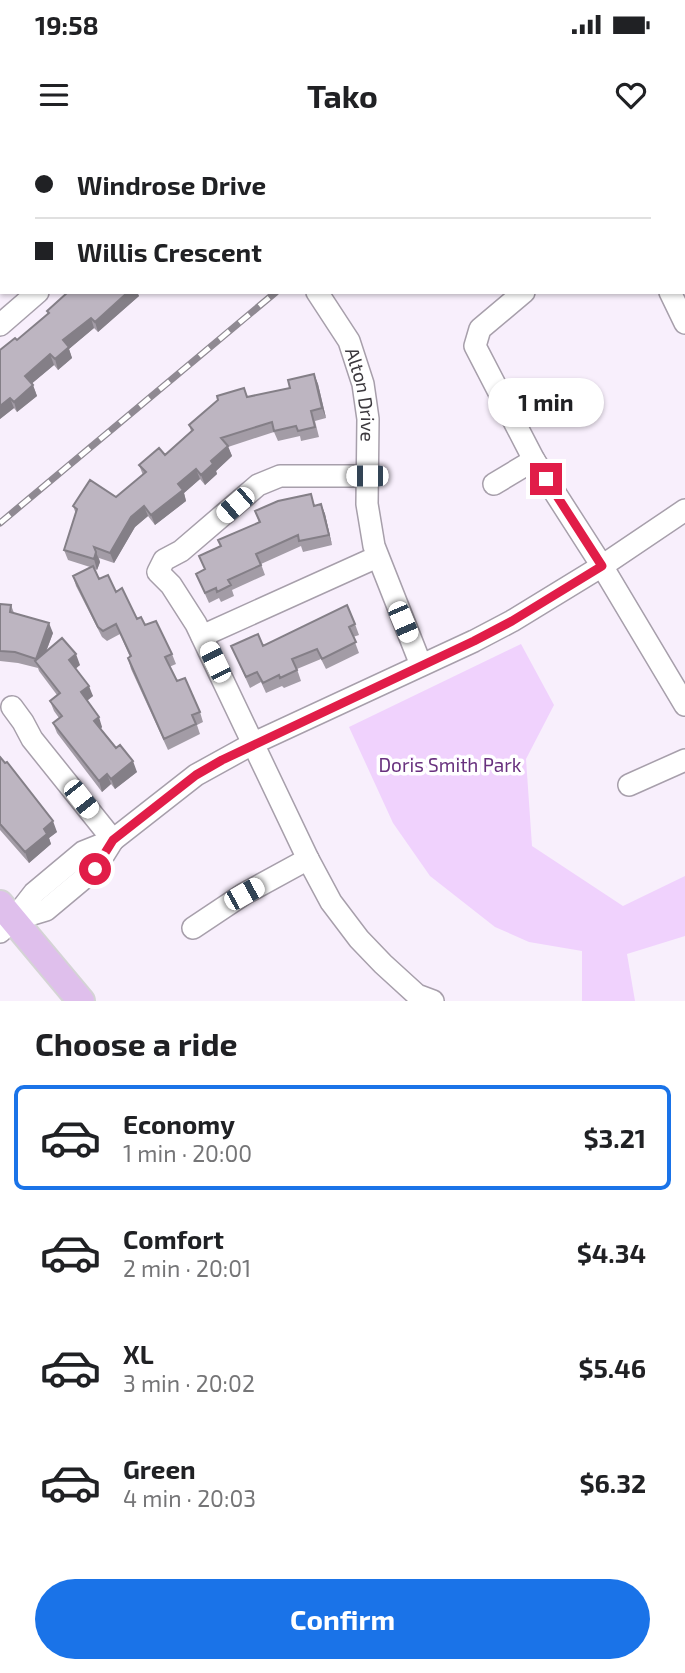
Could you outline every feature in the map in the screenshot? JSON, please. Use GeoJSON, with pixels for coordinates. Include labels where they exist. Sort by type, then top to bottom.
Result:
{"type":"FeatureCollection","features":[{"type":"Feature","properties":{"kind":"main road"},"geometry":{"type":"LineString","coordinates":[[4,919],[81,1001]]}},
{"type":"Feature","properties":{"kind":"street"},"geometry":{"type":"LineString","coordinates":[[0,325],[35,294]]}},
{"type":"Feature","properties":{"kind":"street","name":"Alton Drive"},"geometry":{"type":"LineString","coordinates":[[318,294],[349,341],[363,383],[368,419],[367,504],[377,556],[421,665]]}},
{"type":"Feature","properties":{"kind":"street"},"geometry":{"type":"LineString","coordinates":[[522,294],[480,329],[475,346],[534,460],[602,566],[685,705]]}},
{"type":"Feature","properties":{"kind":"street"},"geometry":{"type":"LineString","coordinates":[[671,294],[685,323]]}},
{"type":"Feature","properties":{"kind":"street"},"geometry":{"type":"LineString","coordinates":[[494,484],[534,460]]}},
{"type":"Feature","properties":{"kind":"street"},"geometry":{"type":"LineString","coordinates":[[367,476],[280,475],[269,479],[258,485],[181,551],[164,560],[158,572],[171,585],[202,636],[331,902],[359,939],[421,999]]}},
{"type":"Feature","properties":{"kind":"street"},"geometry":{"type":"LineString","coordinates":[[4,919],[46,911],[95,869],[113,840],[196,775],[254,743],[512,621],[602,566],[685,510]]}},
{"type":"Feature","properties":{"kind":"street"},"geometry":{"type":"LineString","coordinates":[[202,636],[377,556]]}},
{"type":"Feature","properties":{"kind":"street"},"geometry":{"type":"LineString","coordinates":[[12,707],[32,739],[113,840]]}},
{"type":"Feature","properties":{"kind":"street"},"geometry":{"type":"LineString","coordinates":[[629,785],[685,760]]}},
{"type":"Feature","properties":{"kind":"street"},"geometry":{"type":"LineString","coordinates":[[193,928],[244,894],[308,859]]}},
{"type":"Feature","properties":{"kind":"green space","name":"Doris Smith Park"},"geometry":{"type":"Polygon","coordinates":[[[521,644],[554,705],[526,759],[532,846],[623,906],[685,876],[685,936],[627,954],[635,1001],[582,1001],[582,951],[529,942],[495,927],[430,876],[393,823],[349,727],[521,644]]]}},
{"type":"Feature","properties":{"kind":"building"},"geometry":{"type":"Polygon","coordinates":[[[66,294],[126,294],[95,322],[91,318],[63,340],[69,347],[55,359],[50,354],[25,376],[33,385],[14,402],[10,398],[0,406],[0,350],[15,338],[17,340],[49,313],[47,311],[66,294]]]}},
{"type":"Feature","properties":{"kind":"building"},"geometry":{"type":"Polygon","coordinates":[[[314,374],[322,408],[311,411],[315,427],[298,431],[296,426],[274,431],[272,422],[221,438],[228,446],[211,461],[213,464],[201,475],[196,469],[178,484],[183,490],[151,515],[144,506],[131,517],[110,553],[94,547],[94,559],[64,550],[77,509],[73,506],[90,480],[116,497],[146,472],[139,465],[159,448],[165,455],[193,430],[189,425],[218,400],[217,396],[244,388],[247,397],[290,388],[288,380],[314,374]]]}},
{"type":"Feature","properties":{"kind":"building"},"geometry":{"type":"Polygon","coordinates":[[[311,494],[314,506],[321,504],[329,535],[299,541],[298,535],[256,554],[261,565],[228,580],[231,585],[217,592],[216,588],[205,593],[196,574],[205,569],[199,556],[221,546],[218,540],[260,522],[255,511],[278,501],[311,494]]]}},
{"type":"Feature","properties":{"kind":"building"},"geometry":{"type":"Polygon","coordinates":[[[93,566],[99,579],[108,575],[116,592],[122,588],[137,619],[141,617],[145,625],[156,621],[172,654],[165,657],[177,681],[185,678],[200,712],[192,715],[196,724],[164,739],[116,624],[103,631],[98,627],[73,576],[93,566]]]}},
{"type":"Feature","properties":{"kind":"building"},"geometry":{"type":"Polygon","coordinates":[[[0,604],[11,605],[10,612],[49,623],[36,659],[15,652],[0,651],[0,604]]]}},
{"type":"Feature","properties":{"kind":"building"},"geometry":{"type":"Polygon","coordinates":[[[347,605],[355,624],[349,627],[356,642],[322,659],[317,649],[292,659],[297,670],[280,678],[279,675],[263,683],[257,672],[246,677],[231,646],[258,634],[263,646],[347,605]]]}},
{"type":"Feature","properties":{"kind":"building"},"geometry":{"type":"Polygon","coordinates":[[[62,638],[76,654],[69,660],[89,686],[81,692],[99,717],[94,721],[116,748],[120,745],[133,761],[111,779],[107,774],[99,781],[53,723],[62,716],[50,701],[60,693],[35,661],[62,638]]]}},
{"type":"Feature","properties":{"kind":"building"},"geometry":{"type":"Polygon","coordinates":[[[0,757],[7,762],[53,821],[44,829],[47,834],[25,852],[0,824],[0,757]]]}},
{"type":"Feature","properties":{"kind":"railway"},"geometry":{"type":"LineString","coordinates":[[0,523],[274,294]]}},
{"type":"Feature","properties":{"kind":"route"},"geometry":{"type":"LineString","coordinates":[[95,869],[113,840],[196,775],[254,743],[474,641],[602,566],[546,479]]}}]}
